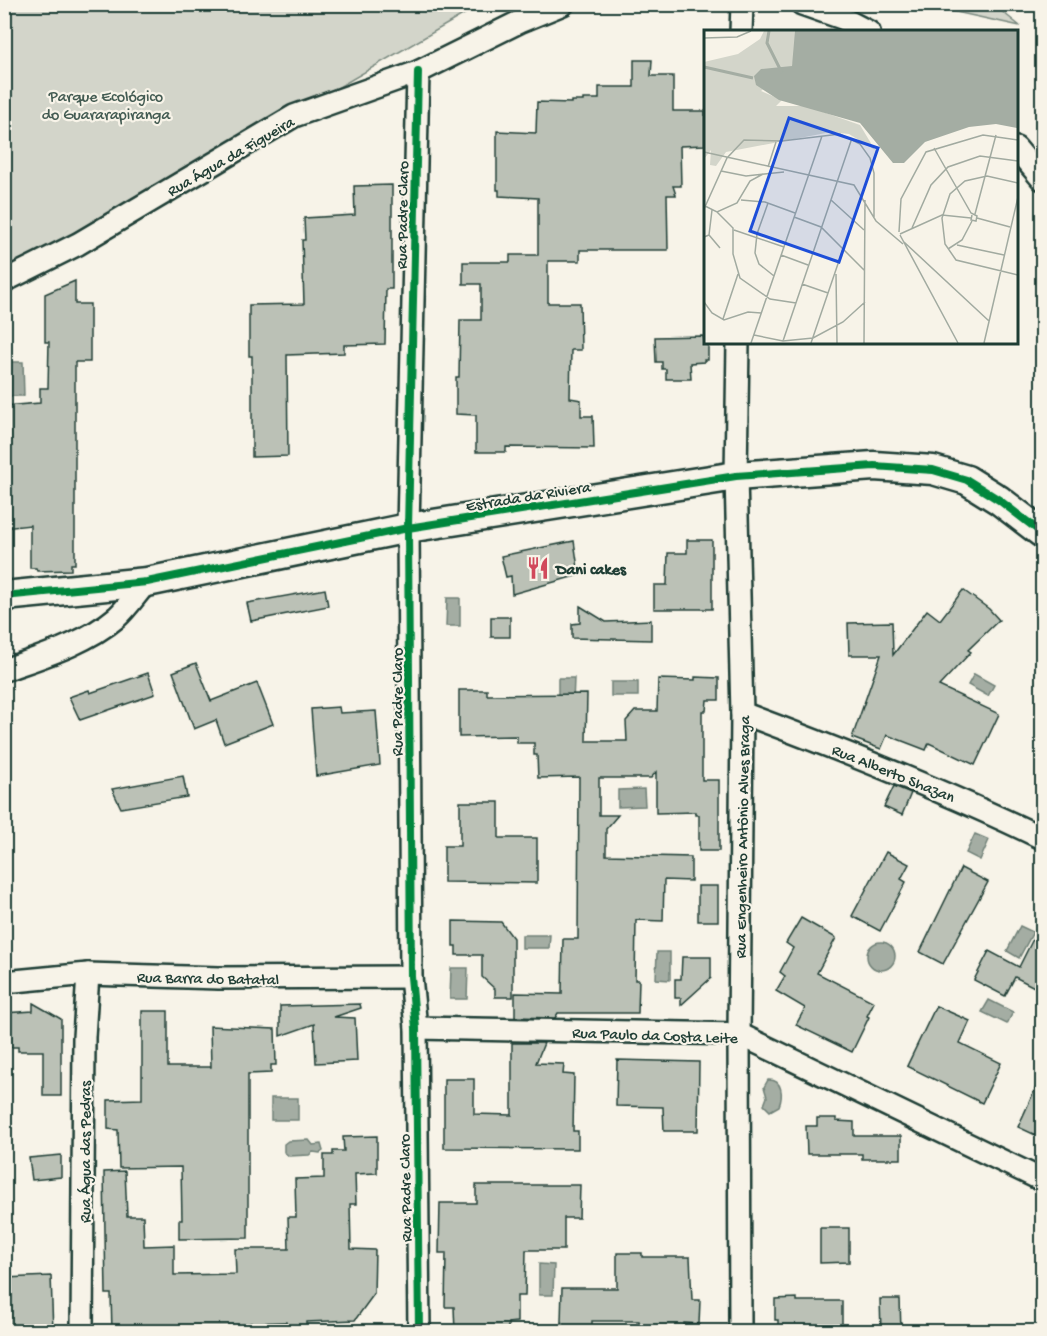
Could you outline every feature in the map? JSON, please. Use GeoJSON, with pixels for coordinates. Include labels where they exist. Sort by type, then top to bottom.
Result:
{"type":"FeatureCollection","features":[{"type":"Feature","properties":{"kind":"street","name":"Rua Água da Figueira"},"geometry":{"type":"LineString","coordinates":[[4,281],[78,244],[294,116],[418,72],[519,21],[563,4]]}},
{"type":"Feature","properties":{"kind":"street"},"geometry":{"type":"LineString","coordinates":[[741,30],[742,4]]}},
{"type":"Feature","properties":{"kind":"street"},"geometry":{"type":"LineString","coordinates":[[802,4],[842,18],[865,30]]}},
{"type":"Feature","properties":{"kind":"street","name":"Rua Padre Claro"},"geometry":{"type":"LineString","coordinates":[[418,72],[408,528],[411,977],[416,1028],[419,1332]]}},
{"type":"Feature","properties":{"kind":"street"},"geometry":{"type":"LineString","coordinates":[[1017,149],[1042,179]]}},
{"type":"Feature","properties":{"kind":"street","name":"Rua Engenheiro Antônio Alves Braga"},"geometry":{"type":"LineString","coordinates":[[738,344],[736,476],[742,713],[739,1034],[740,1332]]}},
{"type":"Feature","properties":{"kind":"street","name":"Estrada da Riviera"},"geometry":{"type":"LineString","coordinates":[[4,596],[147,582],[408,528],[736,476],[874,466],[933,470],[967,480],[999,500],[1042,533]]}},
{"type":"Feature","properties":{"kind":"street"},"geometry":{"type":"LineString","coordinates":[[4,670],[91,636],[118,616],[147,582]]}},
{"type":"Feature","properties":{"kind":"street","name":"Rua Alberto Shazan"},"geometry":{"type":"LineString","coordinates":[[742,713],[845,751],[979,807],[1042,838]]}},
{"type":"Feature","properties":{"kind":"street","name":"Rua Barra do Batatal"},"geometry":{"type":"LineString","coordinates":[[4,982],[88,974],[219,978],[411,977]]}},
{"type":"Feature","properties":{"kind":"street","name":"Rua Água das Pedras"},"geometry":{"type":"LineString","coordinates":[[82,1332],[84,1037],[88,974]]}},
{"type":"Feature","properties":{"kind":"street","name":"Rua Paulo da Costa Leite"},"geometry":{"type":"LineString","coordinates":[[416,1028],[739,1034],[1042,1180]]}},
{"type":"Feature","properties":{"kind":"green space","name":"Parque Ecológico do Guararapiranga"},"geometry":{"type":"Polygon","coordinates":[[[5,5],[480,5],[5,281],[5,5]]]}},
{"type":"Feature","properties":{"kind":"green space"},"geometry":{"type":"Polygon","coordinates":[[[924,5],[994,5],[1020,26],[924,5]]]}},
{"type":"Feature","properties":{"kind":"shaded area"},"geometry":{"type":"Polygon","coordinates":[[[6,362],[23,362],[24,396],[7,396],[6,362]]]}},
{"type":"Feature","properties":{"kind":"shaded area"},"geometry":{"type":"Polygon","coordinates":[[[447,598],[460,598],[460,626],[446,626],[447,598]]]}},
{"type":"Feature","properties":{"kind":"shaded area"},"geometry":{"type":"Polygon","coordinates":[[[974,674],[994,685],[988,696],[968,685],[974,674]]]}},
{"type":"Feature","properties":{"kind":"shaded area"},"geometry":{"type":"Polygon","coordinates":[[[558,678],[574,678],[573,704],[558,704],[558,678]]]}},
{"type":"Feature","properties":{"kind":"shaded area"},"geometry":{"type":"Polygon","coordinates":[[[611,682],[638,682],[638,696],[611,696],[611,682]]]}},
{"type":"Feature","properties":{"kind":"shaded area"},"geometry":{"type":"Polygon","coordinates":[[[644,789],[645,806],[618,807],[618,790],[644,789]]]}},
{"type":"Feature","properties":{"kind":"shaded area"},"geometry":{"type":"Polygon","coordinates":[[[975,834],[989,840],[980,860],[966,853],[975,834]]]}},
{"type":"Feature","properties":{"kind":"shaded area"},"geometry":{"type":"Polygon","coordinates":[[[1020,926],[1033,932],[1019,958],[1007,951],[1020,926]]]}},
{"type":"Feature","properties":{"kind":"shaded area"},"geometry":{"type":"Polygon","coordinates":[[[522,935],[550,935],[549,948],[522,948],[522,935]]]}},
{"type":"Feature","properties":{"kind":"shaded area"},"geometry":{"type":"Polygon","coordinates":[[[881,942],[891,946],[895,956],[891,966],[881,970],[871,966],[867,956],[871,946],[881,942]]]}},
{"type":"Feature","properties":{"kind":"shaded area"},"geometry":{"type":"Polygon","coordinates":[[[657,952],[670,952],[670,980],[656,979],[657,952]]]}},
{"type":"Feature","properties":{"kind":"shaded area"},"geometry":{"type":"Polygon","coordinates":[[[451,968],[468,968],[467,999],[450,999],[451,968]]]}},
{"type":"Feature","properties":{"kind":"shaded area"},"geometry":{"type":"Polygon","coordinates":[[[989,1000],[1013,1012],[1007,1024],[982,1012],[989,1000]]]}},
{"type":"Feature","properties":{"kind":"shaded area"},"geometry":{"type":"Polygon","coordinates":[[[768,1080],[777,1082],[781,1089],[779,1106],[770,1111],[764,1105],[767,1097],[764,1087],[768,1080]]]}},
{"type":"Feature","properties":{"kind":"shaded area"},"geometry":{"type":"Polygon","coordinates":[[[271,1098],[298,1098],[298,1120],[271,1120],[271,1098]]]}},
{"type":"Feature","properties":{"kind":"shaded area"},"geometry":{"type":"Polygon","coordinates":[[[309,1140],[313,1145],[321,1144],[323,1151],[309,1155],[289,1156],[284,1152],[284,1144],[288,1141],[309,1140]]]}},
{"type":"Feature","properties":{"kind":"shaded area"},"geometry":{"type":"Polygon","coordinates":[[[539,1264],[554,1265],[553,1295],[539,1295],[539,1264]]]}},
{"type":"Feature","properties":{"kind":"building"},"geometry":{"type":"Polygon","coordinates":[[[634,60],[652,60],[651,76],[673,76],[673,111],[704,111],[704,145],[680,146],[681,186],[673,186],[676,195],[667,195],[668,250],[580,250],[580,261],[548,261],[548,303],[580,303],[581,350],[571,350],[570,398],[581,400],[581,416],[593,416],[594,448],[506,447],[506,452],[476,452],[476,415],[456,414],[460,320],[481,320],[481,284],[463,284],[463,262],[510,262],[510,255],[538,255],[538,198],[499,196],[499,190],[497,190],[497,131],[536,133],[537,102],[571,103],[571,101],[583,101],[583,99],[599,99],[599,87],[634,87],[634,60]]]}},
{"type":"Feature","properties":{"kind":"building"},"geometry":{"type":"Polygon","coordinates":[[[392,185],[392,289],[386,289],[385,344],[344,345],[344,353],[287,355],[288,456],[252,457],[252,356],[249,356],[249,305],[304,304],[302,240],[305,240],[304,218],[355,215],[354,186],[392,185]]]}},
{"type":"Feature","properties":{"kind":"building"},"geometry":{"type":"Polygon","coordinates":[[[75,281],[75,304],[90,304],[90,362],[75,362],[75,564],[71,564],[71,570],[37,571],[36,568],[30,568],[30,525],[4,528],[4,406],[40,403],[40,388],[48,388],[49,342],[45,342],[45,294],[75,281]]]}},
{"type":"Feature","properties":{"kind":"building"},"geometry":{"type":"Polygon","coordinates":[[[703,336],[704,344],[708,344],[708,360],[690,363],[691,379],[666,379],[666,369],[662,369],[662,362],[656,362],[655,337],[703,336]]]}},
{"type":"Feature","properties":{"kind":"building"},"geometry":{"type":"Polygon","coordinates":[[[687,540],[712,540],[712,609],[654,609],[654,585],[667,585],[668,553],[687,553],[687,540]]]}},
{"type":"Feature","properties":{"kind":"building"},"geometry":{"type":"Polygon","coordinates":[[[574,541],[579,575],[512,594],[511,576],[506,577],[501,556],[574,541]]]}},
{"type":"Feature","properties":{"kind":"building"},"geometry":{"type":"Polygon","coordinates":[[[325,589],[328,606],[251,621],[247,603],[325,589]]]}},
{"type":"Feature","properties":{"kind":"building"},"geometry":{"type":"Polygon","coordinates":[[[963,590],[989,609],[999,620],[968,650],[971,652],[939,686],[999,714],[975,765],[929,743],[926,750],[887,735],[881,749],[852,738],[881,655],[849,655],[848,623],[892,622],[893,655],[927,610],[940,620],[963,590]]]}},
{"type":"Feature","properties":{"kind":"building"},"geometry":{"type":"Polygon","coordinates":[[[580,606],[606,622],[651,620],[651,640],[572,638],[572,624],[580,623],[580,606]]]}},
{"type":"Feature","properties":{"kind":"building"},"geometry":{"type":"Polygon","coordinates":[[[491,617],[510,617],[510,637],[491,637],[491,617]]]}},
{"type":"Feature","properties":{"kind":"building"},"geometry":{"type":"Polygon","coordinates":[[[196,663],[211,701],[257,683],[273,724],[224,743],[216,720],[194,729],[173,672],[196,663]]]}},
{"type":"Feature","properties":{"kind":"building"},"geometry":{"type":"Polygon","coordinates":[[[148,673],[155,694],[80,720],[69,697],[89,690],[90,693],[148,673]]]}},
{"type":"Feature","properties":{"kind":"building"},"geometry":{"type":"Polygon","coordinates":[[[695,677],[719,678],[719,700],[707,700],[706,711],[702,711],[702,780],[719,780],[719,851],[699,851],[699,815],[695,815],[695,812],[656,813],[656,772],[651,778],[599,778],[599,815],[618,815],[606,829],[606,855],[691,857],[691,881],[664,880],[663,921],[636,920],[635,980],[639,980],[638,1013],[558,1013],[555,1018],[515,1017],[515,993],[562,994],[563,939],[578,939],[579,777],[538,778],[534,743],[517,743],[517,736],[459,737],[459,690],[487,690],[487,695],[587,694],[586,741],[627,741],[626,721],[635,711],[657,711],[658,679],[695,680],[695,677]]]}},
{"type":"Feature","properties":{"kind":"building"},"geometry":{"type":"Polygon","coordinates":[[[339,707],[340,713],[376,711],[380,765],[316,776],[311,709],[339,707]]]}},
{"type":"Feature","properties":{"kind":"building"},"geometry":{"type":"Polygon","coordinates":[[[183,776],[187,797],[121,808],[112,789],[183,776]]]}},
{"type":"Feature","properties":{"kind":"building"},"geometry":{"type":"Polygon","coordinates":[[[894,786],[911,793],[902,815],[884,807],[894,786]]]}},
{"type":"Feature","properties":{"kind":"building"},"geometry":{"type":"Polygon","coordinates":[[[460,802],[499,802],[499,838],[537,838],[537,883],[444,882],[444,846],[460,846],[460,802]]]}},
{"type":"Feature","properties":{"kind":"building"},"geometry":{"type":"Polygon","coordinates":[[[886,852],[909,864],[901,879],[906,882],[880,931],[852,916],[886,852]]]}},
{"type":"Feature","properties":{"kind":"building"},"geometry":{"type":"Polygon","coordinates":[[[961,868],[988,882],[943,964],[920,952],[961,868]]]}},
{"type":"Feature","properties":{"kind":"building"},"geometry":{"type":"Polygon","coordinates":[[[698,886],[718,886],[718,921],[698,921],[698,886]]]}},
{"type":"Feature","properties":{"kind":"building"},"geometry":{"type":"Polygon","coordinates":[[[801,918],[836,938],[817,973],[874,1002],[852,1052],[796,1025],[805,1008],[776,991],[785,976],[780,972],[793,948],[786,943],[801,918]]]}},
{"type":"Feature","properties":{"kind":"building"},"geometry":{"type":"Polygon","coordinates":[[[453,921],[501,922],[513,938],[513,997],[495,997],[495,989],[482,977],[482,955],[456,955],[456,946],[453,946],[453,921]]]}},
{"type":"Feature","properties":{"kind":"building"},"geometry":{"type":"Polygon","coordinates":[[[1042,921],[1042,991],[1015,977],[1005,996],[974,980],[989,951],[1019,967],[1042,921]]]}},
{"type":"Feature","properties":{"kind":"building"},"geometry":{"type":"Polygon","coordinates":[[[682,957],[711,957],[711,978],[681,1005],[681,998],[675,998],[675,979],[681,979],[682,957]]]}},
{"type":"Feature","properties":{"kind":"building"},"geometry":{"type":"Polygon","coordinates":[[[33,1003],[61,1019],[61,1096],[43,1096],[43,1051],[18,1051],[18,1047],[4,1047],[4,1013],[33,1011],[33,1003]]]}},
{"type":"Feature","properties":{"kind":"building"},"geometry":{"type":"Polygon","coordinates":[[[360,1004],[361,1008],[334,1017],[355,1018],[357,1061],[316,1063],[314,1024],[280,1036],[280,1006],[360,1004]]]}},
{"type":"Feature","properties":{"kind":"building"},"geometry":{"type":"Polygon","coordinates":[[[936,1006],[970,1021],[960,1043],[1001,1063],[982,1103],[907,1066],[936,1006]]]}},
{"type":"Feature","properties":{"kind":"building"},"geometry":{"type":"Polygon","coordinates":[[[142,1011],[168,1011],[168,1067],[211,1067],[210,1026],[275,1029],[276,1065],[271,1065],[271,1073],[248,1074],[248,1238],[179,1239],[179,1220],[182,1220],[181,1167],[119,1168],[118,1130],[108,1129],[108,1100],[142,1099],[142,1011]]]}},
{"type":"Feature","properties":{"kind":"building"},"geometry":{"type":"Polygon","coordinates":[[[512,1043],[544,1043],[536,1063],[564,1064],[563,1074],[574,1075],[573,1131],[578,1131],[578,1149],[444,1148],[444,1079],[474,1079],[474,1114],[512,1115],[512,1043]]]}},
{"type":"Feature","properties":{"kind":"building"},"geometry":{"type":"Polygon","coordinates":[[[617,1060],[699,1062],[698,1131],[664,1131],[663,1107],[616,1106],[617,1060]]]}},
{"type":"Feature","properties":{"kind":"building"},"geometry":{"type":"Polygon","coordinates":[[[1042,1074],[1042,1138],[1018,1127],[1042,1074]]]}},
{"type":"Feature","properties":{"kind":"building"},"geometry":{"type":"Polygon","coordinates":[[[817,1118],[836,1118],[836,1121],[854,1122],[854,1136],[901,1136],[901,1159],[862,1159],[862,1154],[807,1154],[806,1126],[817,1126],[817,1118]]]}},
{"type":"Feature","properties":{"kind":"building"},"geometry":{"type":"Polygon","coordinates":[[[377,1136],[377,1173],[355,1174],[356,1204],[350,1204],[351,1249],[375,1250],[374,1294],[355,1320],[306,1322],[306,1332],[286,1332],[286,1322],[250,1323],[250,1332],[112,1332],[111,1294],[106,1294],[104,1172],[125,1171],[127,1216],[143,1216],[144,1246],[174,1245],[174,1275],[236,1274],[235,1249],[289,1249],[288,1217],[296,1217],[295,1179],[324,1178],[324,1155],[333,1155],[333,1151],[344,1151],[343,1137],[377,1136]]]}},
{"type":"Feature","properties":{"kind":"building"},"geometry":{"type":"Polygon","coordinates":[[[61,1155],[61,1177],[32,1180],[29,1158],[61,1155]]]}},
{"type":"Feature","properties":{"kind":"building"},"geometry":{"type":"Polygon","coordinates":[[[476,1185],[580,1185],[579,1218],[564,1218],[564,1250],[526,1250],[525,1296],[517,1296],[517,1322],[508,1323],[508,1332],[455,1332],[454,1307],[445,1307],[446,1253],[439,1253],[440,1203],[476,1203],[476,1185]]]}},
{"type":"Feature","properties":{"kind":"building"},"geometry":{"type":"Polygon","coordinates":[[[820,1228],[849,1228],[849,1262],[820,1263],[820,1228]]]}},
{"type":"Feature","properties":{"kind":"building"},"geometry":{"type":"Polygon","coordinates":[[[617,1253],[642,1253],[642,1257],[690,1257],[692,1300],[700,1300],[699,1324],[684,1323],[684,1332],[639,1332],[639,1321],[592,1321],[592,1332],[563,1332],[562,1288],[617,1288],[617,1253]]]}},
{"type":"Feature","properties":{"kind":"building"},"geometry":{"type":"Polygon","coordinates":[[[51,1276],[53,1332],[6,1332],[4,1278],[51,1276]]]}},
{"type":"Feature","properties":{"kind":"building"},"geometry":{"type":"Polygon","coordinates":[[[797,1298],[797,1301],[842,1301],[842,1332],[778,1332],[778,1320],[775,1320],[775,1299],[797,1298]]]}},
{"type":"Feature","properties":{"kind":"building"},"geometry":{"type":"Polygon","coordinates":[[[880,1299],[900,1299],[901,1332],[881,1332],[880,1299]]]}},
{"type":"Feature","properties":{"kind":"cycle path"},"geometry":{"type":"LineString","coordinates":[[418,72],[408,528],[411,977],[416,1028],[419,1332]]}},
{"type":"Feature","properties":{"kind":"cycle path"},"geometry":{"type":"LineString","coordinates":[[4,596],[147,582],[408,528],[736,476],[874,466],[933,470],[967,480],[999,500],[1042,533]]}},
{"type":"Feature","properties":{"kind":"place","name":"Dani cakes"},"geometry":{"type":"Point","coordinates":[538,568]}}]}
